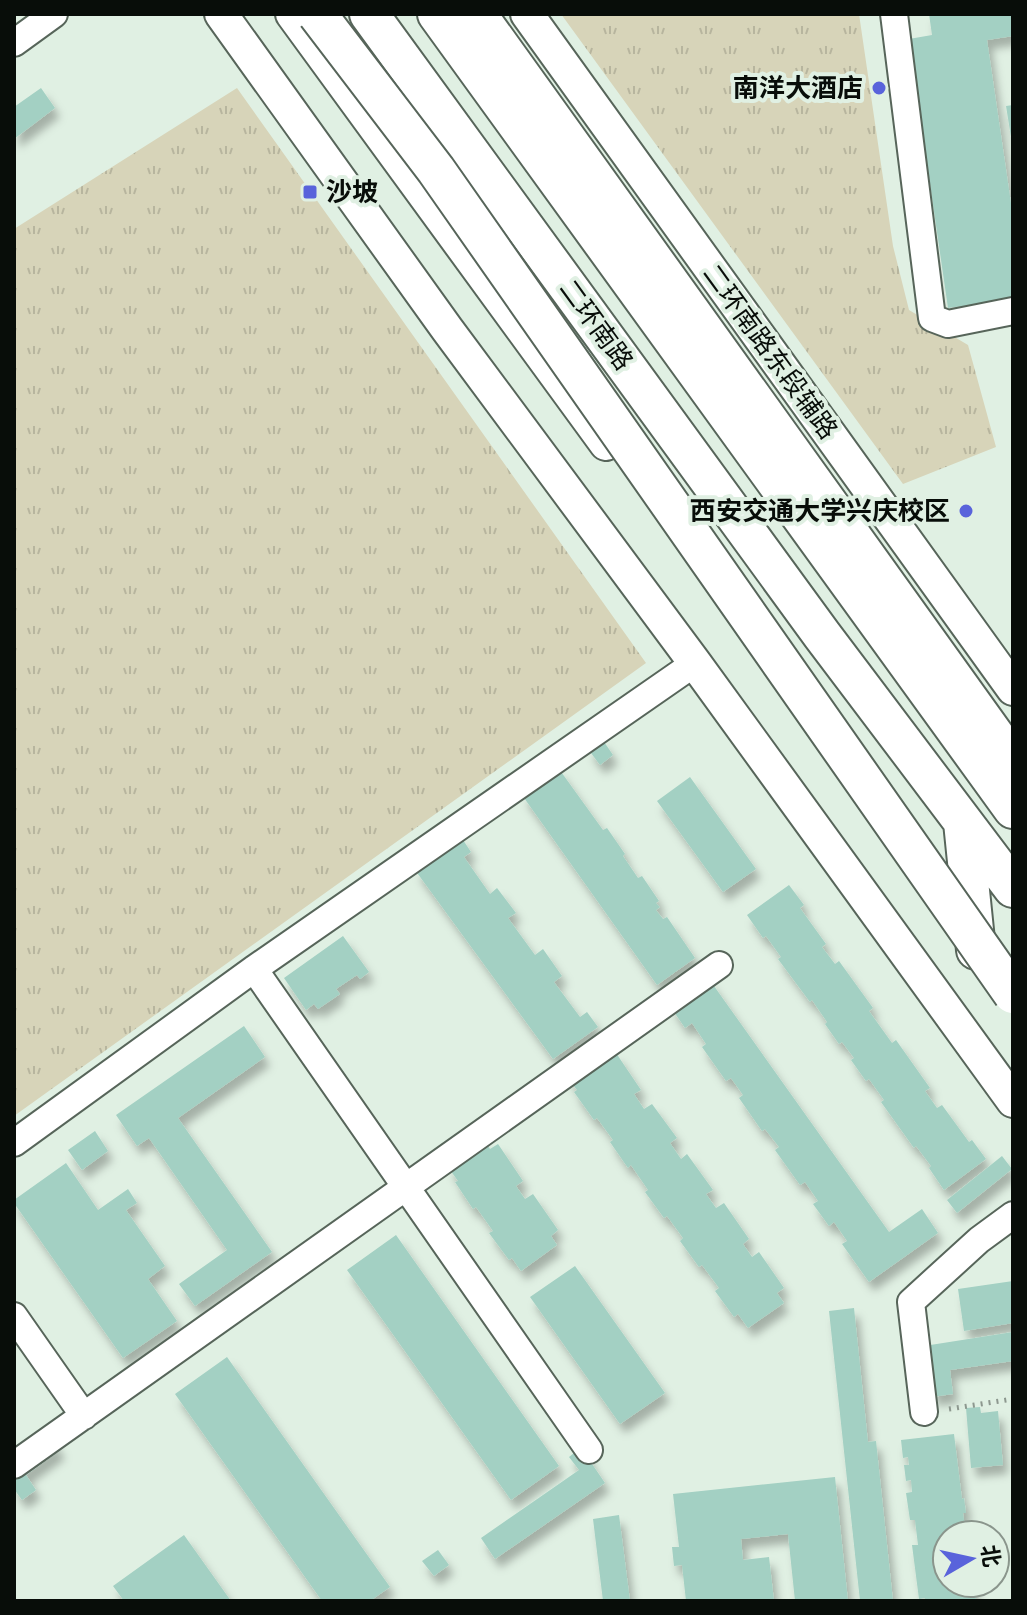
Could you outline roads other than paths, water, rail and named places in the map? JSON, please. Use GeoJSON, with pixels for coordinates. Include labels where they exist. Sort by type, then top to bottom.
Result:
{"type":"FeatureCollection","features":[{"type":"Feature","properties":{"kind":"highway"},"geometry":{"type":"LineString","coordinates":[[317,14],[436,170],[1013,994]]}},
{"type":"Feature","properties":{"kind":"highway","name":"二环南路"},"geometry":{"type":"LineString","coordinates":[[369,14],[822,635],[1013,888]]}},
{"type":"Feature","properties":{"kind":"highway","name":"二环南路"},"geometry":{"type":"LineString","coordinates":[[437,14],[1013,809]]}},
{"type":"Feature","properties":{"kind":"highway"},"geometry":{"type":"LineString","coordinates":[[477,14],[1013,761]]}},
{"type":"Feature","properties":{"kind":"highway"},"geometry":{"type":"LineString","coordinates":[[963,822],[977,957]]}},
{"type":"Feature","properties":{"kind":"main road"},"geometry":{"type":"LineString","coordinates":[[221,14],[447,329],[695,663],[1013,1101]]}},
{"type":"Feature","properties":{"kind":"main road"},"geometry":{"type":"LineString","coordinates":[[292,14],[1013,1006]]}},
{"type":"Feature","properties":{"kind":"main road","name":"二环南路东段辅路"},"geometry":{"type":"LineString","coordinates":[[527,14],[1013,689]]}},
{"type":"Feature","properties":{"kind":"street"},"geometry":{"type":"LineString","coordinates":[[14,43],[54,14]]}},
{"type":"Feature","properties":{"kind":"street"},"geometry":{"type":"LineString","coordinates":[[894,14],[932,318],[948,324],[1013,311]]}},
{"type":"Feature","properties":{"kind":"street"},"geometry":{"type":"LineString","coordinates":[[14,1143],[254,969],[695,663]]}},
{"type":"Feature","properties":{"kind":"street"},"geometry":{"type":"LineString","coordinates":[[14,1465],[719,965]]}},
{"type":"Feature","properties":{"kind":"street"},"geometry":{"type":"LineString","coordinates":[[254,969],[589,1450]]}},
{"type":"Feature","properties":{"kind":"street"},"geometry":{"type":"LineString","coordinates":[[924,1412],[911,1302],[979,1240],[1013,1215]]}},
{"type":"Feature","properties":{"kind":"street"},"geometry":{"type":"LineString","coordinates":[[14,1316],[84,1416]]}},
{"type":"Feature","properties":{"kind":"place","name":"南洋大酒店"},"geometry":{"type":"Point","coordinates":[879,88]}},
{"type":"Feature","properties":{"kind":"place","name":"沙坡"},"geometry":{"type":"Point","coordinates":[310,192]}},
{"type":"Feature","properties":{"kind":"place","name":"西安交通大学兴庆校区"},"geometry":{"type":"Point","coordinates":[966,511]}}]}
